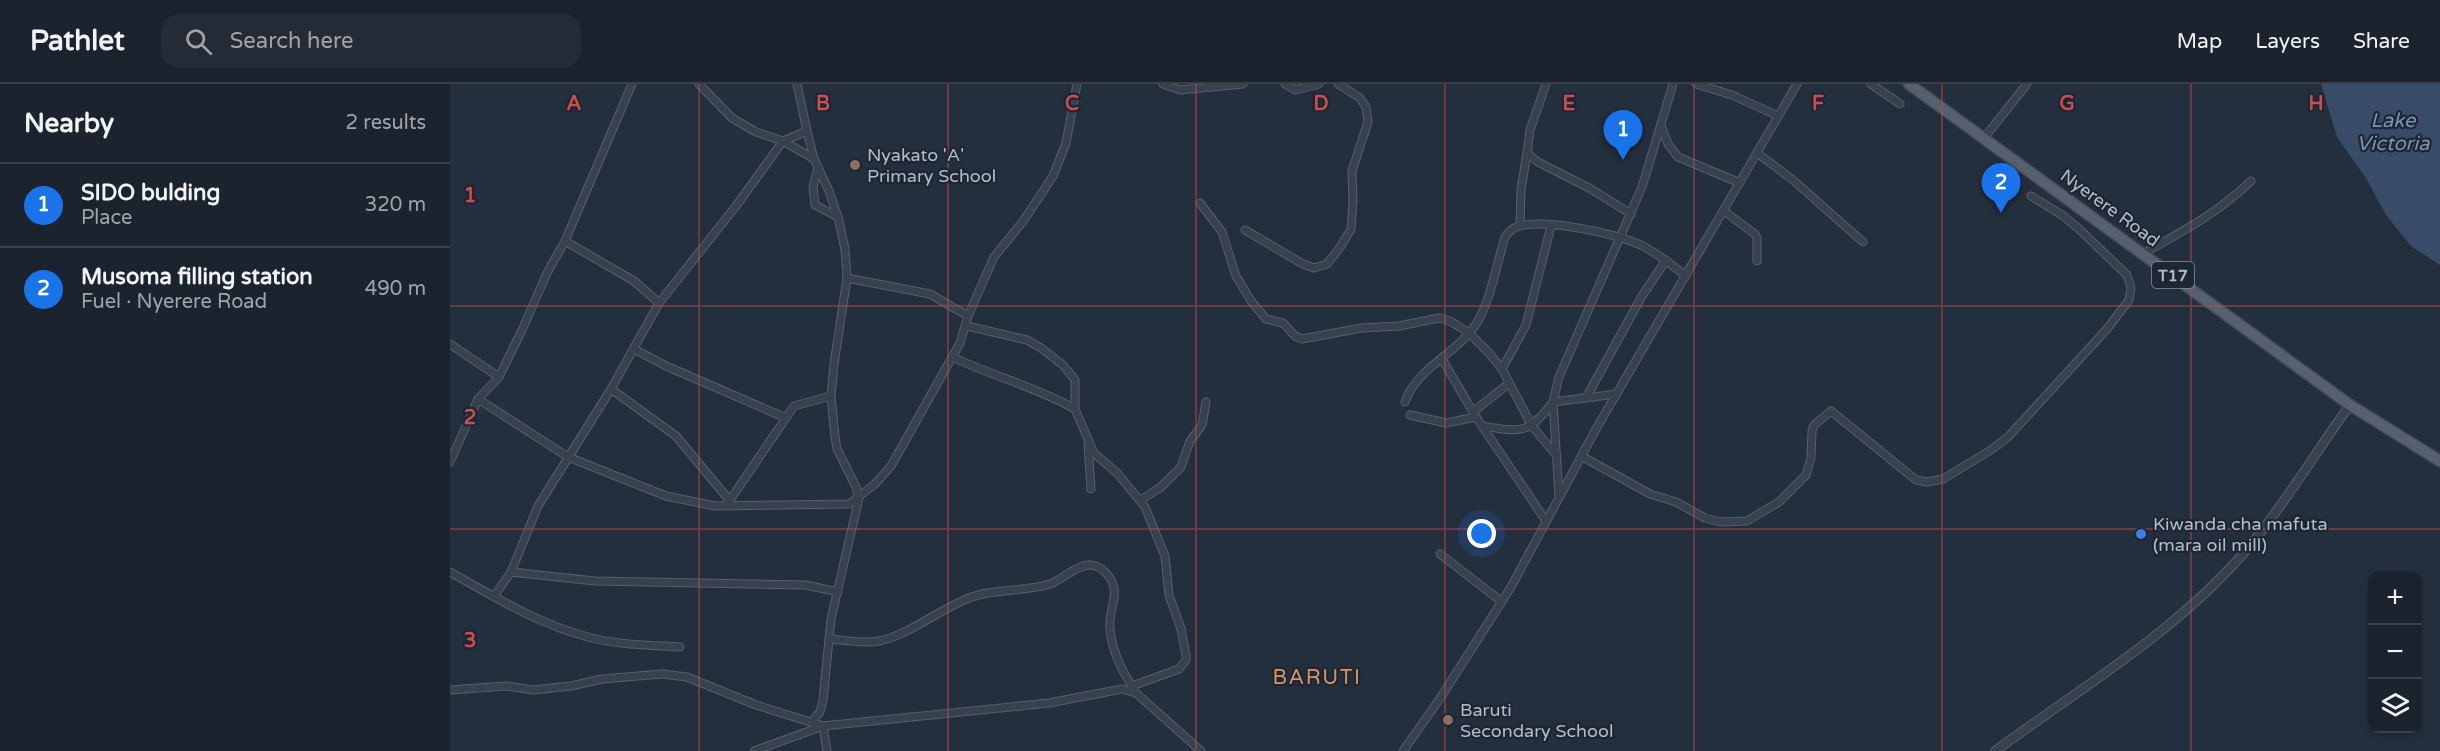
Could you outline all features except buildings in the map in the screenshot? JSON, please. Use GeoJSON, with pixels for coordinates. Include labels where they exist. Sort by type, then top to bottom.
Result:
{"type":"FeatureCollection","features":[{"type":"Feature","properties":{"kind":"main road","name":"Nyerere Road"},"geometry":{"type":"LineString","coordinates":[[1909,84],[2350,405],[2440,461]]}},
{"type":"Feature","properties":{"kind":"street"},"geometry":{"type":"LineString","coordinates":[[450,462],[478,399],[499,376],[565,241],[632,84]]}},
{"type":"Feature","properties":{"kind":"street"},"geometry":{"type":"LineString","coordinates":[[699,84],[732,118],[756,132],[783,141],[816,163]]}},
{"type":"Feature","properties":{"kind":"street"},"geometry":{"type":"LineString","coordinates":[[797,84],[816,163],[838,217],[845,249],[847,278],[831,396],[837,449],[859,498],[829,639],[823,700],[820,712],[811,722]]}},
{"type":"Feature","properties":{"kind":"street"},"geometry":{"type":"LineString","coordinates":[[478,399],[568,457],[666,496],[699,504],[844,505],[859,498],[891,466],[952,357],[967,326],[968,316],[994,256],[1024,220],[1053,176],[1066,143],[1077,84]]}},
{"type":"Feature","properties":{"kind":"street"},"geometry":{"type":"LineString","coordinates":[[1163,84],[1180,90],[1243,84]]}},
{"type":"Feature","properties":{"kind":"street"},"geometry":{"type":"LineString","coordinates":[[1285,84],[1292,89],[1299,90],[1319,84]]}},
{"type":"Feature","properties":{"kind":"street"},"geometry":{"type":"LineString","coordinates":[[1245,230],[1303,264],[1314,268],[1327,264],[1341,246],[1351,229],[1352,171],[1368,122],[1366,107],[1360,98],[1338,84]]}},
{"type":"Feature","properties":{"kind":"street"},"geometry":{"type":"LineString","coordinates":[[1520,226],[1521,190],[1530,130],[1546,84]]}},
{"type":"Feature","properties":{"kind":"street"},"geometry":{"type":"LineString","coordinates":[[1560,497],[1553,402],[1559,377],[1622,237],[1649,168],[1673,84]]}},
{"type":"Feature","properties":{"kind":"street"},"geometry":{"type":"LineString","coordinates":[[1696,84],[1732,95],[1778,116]]}},
{"type":"Feature","properties":{"kind":"street"},"geometry":{"type":"LineString","coordinates":[[1871,84],[1900,104]]}},
{"type":"Feature","properties":{"kind":"street"},"geometry":{"type":"LineString","coordinates":[[1984,138],[2027,84]]}},
{"type":"Feature","properties":{"kind":"street"},"geometry":{"type":"LineString","coordinates":[[1403,751],[1441,698],[1502,602],[1617,394],[1795,85]]}},
{"type":"Feature","properties":{"kind":"street"},"geometry":{"type":"LineString","coordinates":[[1661,126],[1668,144],[1678,157],[1740,183]]}},
{"type":"Feature","properties":{"kind":"street"},"geometry":{"type":"LineString","coordinates":[[494,596],[512,572],[538,506],[611,389],[659,303],[736,206],[783,141],[807,131]]}},
{"type":"Feature","properties":{"kind":"street"},"geometry":{"type":"LineString","coordinates":[[1527,153],[1538,162],[1571,177],[1631,214]]}},
{"type":"Feature","properties":{"kind":"street"},"geometry":{"type":"LineString","coordinates":[[1757,153],[1793,180],[1863,242]]}},
{"type":"Feature","properties":{"kind":"street"},"geometry":{"type":"LineString","coordinates":[[816,163],[813,187],[815,205],[838,217]]}},
{"type":"Feature","properties":{"kind":"street"},"geometry":{"type":"LineString","coordinates":[[2144,253],[2206,218],[2228,203],[2251,181]]}},
{"type":"Feature","properties":{"kind":"street"},"geometry":{"type":"LineString","coordinates":[[1583,457],[1650,494],[1676,502],[1705,518],[1734,524],[1747,521],[1779,502],[1806,475],[1811,458],[1814,425],[1831,411],[1916,480],[1928,482],[1942,480],[1955,474],[1991,450],[2028,418],[2108,329],[2130,300],[2130,282],[2122,269],[2079,229],[2031,196]]}},
{"type":"Feature","properties":{"kind":"street"},"geometry":{"type":"LineString","coordinates":[[1200,203],[1222,232],[1236,276],[1261,316],[1283,323],[1295,336],[1302,339],[1353,329],[1399,326],[1439,318],[1450,321],[1469,333],[1502,369],[1532,426],[1556,454]]}},
{"type":"Feature","properties":{"kind":"street"},"geometry":{"type":"LineString","coordinates":[[1724,211],[1755,234],[1757,261]]}},
{"type":"Feature","properties":{"kind":"street"},"geometry":{"type":"LineString","coordinates":[[1405,402],[1411,386],[1469,333],[1478,320],[1505,237],[1512,229],[1520,226],[1551,226],[1622,237],[1666,260],[1686,276]]}},
{"type":"Feature","properties":{"kind":"street"},"geometry":{"type":"LineString","coordinates":[[1502,369],[1515,349],[1526,325],[1551,226]]}},
{"type":"Feature","properties":{"kind":"street"},"geometry":{"type":"LineString","coordinates":[[565,241],[634,281],[659,303]]}},
{"type":"Feature","properties":{"kind":"street"},"geometry":{"type":"LineString","coordinates":[[1587,396],[1642,296],[1666,260]]}},
{"type":"Feature","properties":{"kind":"street"},"geometry":{"type":"LineString","coordinates":[[847,278],[930,294],[968,316]]}},
{"type":"Feature","properties":{"kind":"street"},"geometry":{"type":"LineString","coordinates":[[754,751],[823,726],[1038,704],[1122,689],[1134,690],[1179,669],[1186,660],[1181,629],[1169,595],[1165,556],[1141,500],[1118,474],[1094,453],[1088,442],[1075,410],[1075,380],[1053,356],[1027,340],[967,326]]}},
{"type":"Feature","properties":{"kind":"street"},"geometry":{"type":"LineString","coordinates":[[450,344],[499,376]]}},
{"type":"Feature","properties":{"kind":"street"},"geometry":{"type":"LineString","coordinates":[[634,349],[666,366],[786,418]]}},
{"type":"Feature","properties":{"kind":"street"},"geometry":{"type":"LineString","coordinates":[[952,357],[1016,384],[1046,393],[1075,410]]}},
{"type":"Feature","properties":{"kind":"street"},"geometry":{"type":"LineString","coordinates":[[1442,359],[1482,426],[1546,521]]}},
{"type":"Feature","properties":{"kind":"street"},"geometry":{"type":"LineString","coordinates":[[1410,415],[1446,423],[1475,415],[1508,384]]}},
{"type":"Feature","properties":{"kind":"street"},"geometry":{"type":"LineString","coordinates":[[611,389],[676,436],[728,503]]}},
{"type":"Feature","properties":{"kind":"street"},"geometry":{"type":"LineString","coordinates":[[1482,426],[1519,430],[1532,426],[1553,402],[1617,394]]}},
{"type":"Feature","properties":{"kind":"street"},"geometry":{"type":"LineString","coordinates":[[728,503],[794,406],[831,396]]}},
{"type":"Feature","properties":{"kind":"street"},"geometry":{"type":"LineString","coordinates":[[1141,500],[1161,487],[1181,467],[1190,441],[1202,425],[1206,402]]}},
{"type":"Feature","properties":{"kind":"street"},"geometry":{"type":"LineString","coordinates":[[1995,751],[2151,638],[2204,594],[2253,543],[2350,405]]}},
{"type":"Feature","properties":{"kind":"street"},"geometry":{"type":"LineString","coordinates":[[1088,442],[1091,489]]}},
{"type":"Feature","properties":{"kind":"street"},"geometry":{"type":"LineString","coordinates":[[1440,554],[1502,602]]}},
{"type":"Feature","properties":{"kind":"street"},"geometry":{"type":"LineString","coordinates":[[829,639],[880,641],[974,596],[992,591],[1053,584],[1076,568],[1089,567],[1106,572],[1113,584],[1115,599],[1109,620],[1117,659],[1134,690],[1201,751]]}},
{"type":"Feature","properties":{"kind":"street"},"geometry":{"type":"LineString","coordinates":[[450,572],[538,620],[590,638],[680,647]]}},
{"type":"Feature","properties":{"kind":"street"},"geometry":{"type":"LineString","coordinates":[[512,572],[595,581],[806,585],[838,592]]}},
{"type":"Feature","properties":{"kind":"street"},"geometry":{"type":"LineString","coordinates":[[450,690],[506,687],[533,690],[571,686],[602,679],[662,674],[687,677],[756,705],[823,726]]}},
{"type":"Feature","properties":{"kind":"street"},"geometry":{"type":"LineString","coordinates":[[823,726],[827,751]]}},
{"type":"Feature","properties":{"kind":"water","name":"Lake Victoria"},"geometry":{"type":"Polygon","coordinates":[[[2321,84],[2440,84],[2440,265],[2411,246],[2386,215],[2366,178],[2337,137],[2321,84]]]}},
{"type":"Feature","properties":{"kind":"place","name":"SIDO bulding"},"geometry":{"type":"Point","coordinates":[1623,160]}},
{"type":"Feature","properties":{"kind":"place","name":"Nyakato 'A' Primary School"},"geometry":{"type":"Point","coordinates":[855,165]}},
{"type":"Feature","properties":{"kind":"place","name":"Musoma filling station"},"geometry":{"type":"Point","coordinates":[2001,213]}},
{"type":"Feature","properties":{"kind":"place","name":"Kiwanda cha mafuta (mara oil mill)"},"geometry":{"type":"Point","coordinates":[2141,534]}},
{"type":"Feature","properties":{"kind":"place","name":"Baruti Secondary School"},"geometry":{"type":"Point","coordinates":[1448,720]}},
{"type":"Feature","properties":{"kind":"district","name":"BARUTI"},"geometry":{"type":"Point","coordinates":[1317,677]}}]}
